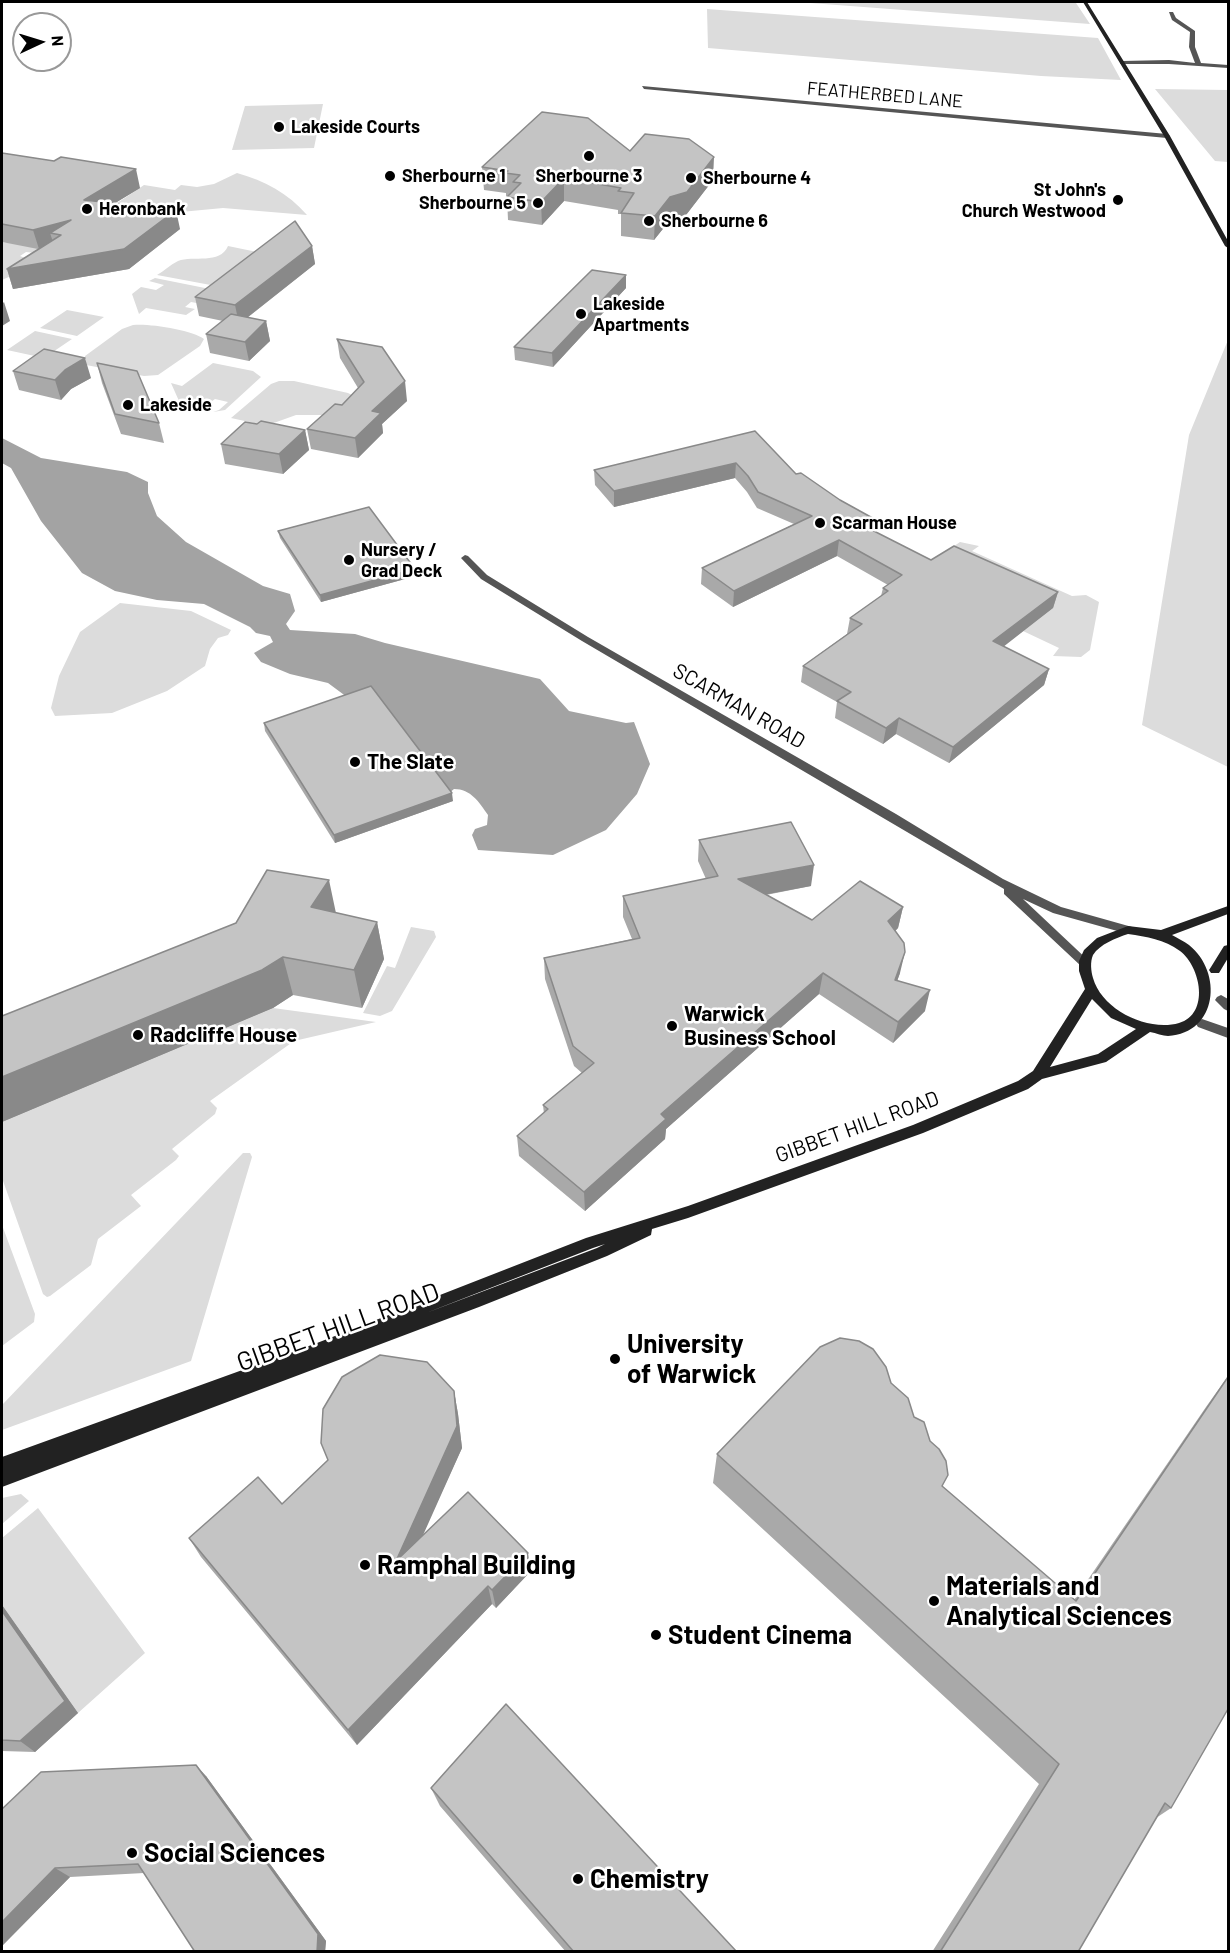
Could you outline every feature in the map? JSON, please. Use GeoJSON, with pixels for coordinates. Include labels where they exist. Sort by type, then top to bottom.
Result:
{"type":"FeatureCollection","features":[{"type":"Feature","properties":{"kind":"street"},"geometry":{"type":"LineString","coordinates":[[1085,2],[1167,136],[1228,246]]}},
{"type":"Feature","properties":{"kind":"street"},"geometry":{"type":"LineString","coordinates":[[1170,13],[1174,19],[1192,31],[1192,46],[1198,63]]}},
{"type":"Feature","properties":{"kind":"street"},"geometry":{"type":"LineString","coordinates":[[1122,63],[1198,63],[1228,67]]}},
{"type":"Feature","properties":{"kind":"street","name":"FEATHERBED LANE"},"geometry":{"type":"LineString","coordinates":[[644,87],[1124,134],[1167,136]]}},
{"type":"Feature","properties":{"kind":"street","name":"SCARMAN ROAD"},"geometry":{"type":"LineString","coordinates":[[465,558],[484,577],[585,639],[892,816],[999,882],[1057,910],[1128,930]]}},
{"type":"Feature","properties":{"kind":"street","name":"SCARMAN ROAD"},"geometry":{"type":"LineString","coordinates":[[999,882],[1085,963]]}},
{"type":"Feature","properties":{"kind":"street"},"geometry":{"type":"LineString","coordinates":[[1164,934],[1228,910]]}},
{"type":"Feature","properties":{"kind":"street"},"geometry":{"type":"LineString","coordinates":[[1221,989],[1201,954],[1191,946],[1164,934],[1128,930],[1105,937],[1097,942],[1085,963],[1084,971],[1091,990],[1101,1004],[1117,1016],[1147,1028],[1182,1030],[1202,1024],[1217,1010],[1221,989],[1228,949]]}},
{"type":"Feature","properties":{"kind":"street"},"geometry":{"type":"LineString","coordinates":[[1038,1075],[1091,990]]}},
{"type":"Feature","properties":{"kind":"street"},"geometry":{"type":"LineString","coordinates":[[1202,1024],[1228,1033]]}},
{"type":"Feature","properties":{"kind":"street","name":"GIBBET HILL ROAD"},"geometry":{"type":"LineString","coordinates":[[2,1464],[318,1349],[591,1242],[688,1212],[918,1129],[1023,1084],[1038,1075],[1102,1058],[1147,1028]]}},
{"type":"Feature","properties":{"kind":"street","name":"GIBBET HILL ROAD"},"geometry":{"type":"LineString","coordinates":[[2,1479],[474,1302],[602,1252],[688,1212]]}},
{"type":"Feature","properties":{"kind":"shaded area"},"geometry":{"type":"Polygon","coordinates":[[[797,2],[1076,3],[1090,24],[797,2]]]}},
{"type":"Feature","properties":{"kind":"shaded area"},"geometry":{"type":"Polygon","coordinates":[[[707,9],[1098,38],[1121,80],[1041,76],[708,48],[707,9]]]}},
{"type":"Feature","properties":{"kind":"shaded area"},"geometry":{"type":"Polygon","coordinates":[[[1155,89],[1228,90],[1228,162],[1215,161],[1155,89]]]}},
{"type":"Feature","properties":{"kind":"shaded area","name":"Lakeside Courts"},"geometry":{"type":"Polygon","coordinates":[[[323,104],[314,148],[232,150],[245,106],[323,104]]]}},
{"type":"Feature","properties":{"kind":"shaded area"},"geometry":{"type":"Polygon","coordinates":[[[237,173],[275,189],[292,200],[307,215],[223,208],[170,213],[35,253],[26,252],[20,256],[28,259],[13,275],[2,280],[2,242],[19,243],[57,234],[95,216],[144,185],[175,190],[181,185],[197,187],[214,184],[237,173]]]}},
{"type":"Feature","properties":{"kind":"shaded area"},"geometry":{"type":"Polygon","coordinates":[[[228,246],[257,252],[216,286],[157,275],[184,259],[219,256],[228,246]]]}},
{"type":"Feature","properties":{"kind":"shaded area"},"geometry":{"type":"Polygon","coordinates":[[[155,278],[211,290],[202,304],[191,302],[185,307],[195,309],[186,315],[146,308],[139,314],[132,294],[141,287],[156,290],[164,285],[149,281],[155,278]]]}},
{"type":"Feature","properties":{"kind":"shaded area"},"geometry":{"type":"Polygon","coordinates":[[[67,310],[104,317],[77,336],[40,328],[67,310]]]}},
{"type":"Feature","properties":{"kind":"shaded area"},"geometry":{"type":"Polygon","coordinates":[[[133,325],[170,328],[204,339],[200,346],[158,375],[144,376],[86,365],[85,356],[122,329],[133,325]]]}},
{"type":"Feature","properties":{"kind":"shaded area"},"geometry":{"type":"Polygon","coordinates":[[[35,331],[72,339],[44,358],[7,350],[35,331]]]}},
{"type":"Feature","properties":{"kind":"shaded area"},"geometry":{"type":"Polygon","coordinates":[[[1228,340],[1228,767],[1142,725],[1189,435],[1228,340]]]}},
{"type":"Feature","properties":{"kind":"shaded area"},"geometry":{"type":"Polygon","coordinates":[[[213,363],[253,371],[261,377],[225,410],[213,412],[228,402],[215,399],[201,409],[179,401],[171,383],[182,386],[213,363]]]}},
{"type":"Feature","properties":{"kind":"shaded area"},"geometry":{"type":"Polygon","coordinates":[[[279,381],[294,381],[348,393],[352,395],[353,402],[323,415],[296,415],[271,424],[263,425],[231,418],[271,384],[279,381]]]}},
{"type":"Feature","properties":{"kind":"shaded area"},"geometry":{"type":"Polygon","coordinates":[[[2,438],[41,458],[127,472],[148,482],[148,493],[157,516],[186,542],[263,586],[290,594],[295,611],[286,624],[290,630],[355,634],[540,679],[569,711],[626,723],[634,722],[650,764],[637,794],[606,830],[553,855],[478,850],[472,835],[475,829],[487,825],[488,815],[474,797],[465,791],[454,789],[448,794],[351,700],[328,683],[290,674],[261,662],[254,653],[273,642],[270,636],[256,633],[250,627],[204,604],[157,600],[115,591],[82,573],[41,521],[11,468],[2,463],[2,438]]]}},
{"type":"Feature","properties":{"kind":"shaded area"},"geometry":{"type":"Polygon","coordinates":[[[960,542],[979,546],[972,551],[1072,596],[1086,595],[1099,602],[1090,650],[1081,657],[1053,656],[1059,648],[1023,631],[1053,608],[941,555],[960,542]]]}},
{"type":"Feature","properties":{"kind":"shaded area"},"geometry":{"type":"Polygon","coordinates":[[[120,603],[191,611],[231,630],[228,635],[218,638],[210,649],[205,666],[167,691],[112,713],[55,716],[51,708],[59,676],[80,632],[120,603]]]}},
{"type":"Feature","properties":{"kind":"shaded area"},"geometry":{"type":"Polygon","coordinates":[[[411,927],[434,931],[436,937],[392,1011],[380,1016],[363,1013],[387,966],[395,968],[411,927]]]}},
{"type":"Feature","properties":{"kind":"shaded area"},"geometry":{"type":"Polygon","coordinates":[[[273,1008],[376,1022],[294,1041],[210,1101],[217,1108],[215,1114],[172,1149],[179,1156],[176,1160],[131,1195],[141,1206],[98,1239],[91,1265],[50,1296],[43,1294],[2,1178],[2,1122],[273,1008]]]}},
{"type":"Feature","properties":{"kind":"shaded area"},"geometry":{"type":"Polygon","coordinates":[[[243,1153],[250,1153],[252,1157],[191,1361],[2,1430],[2,1405],[243,1153]]]}},
{"type":"Feature","properties":{"kind":"shaded area"},"geometry":{"type":"Polygon","coordinates":[[[2,1225],[35,1314],[34,1322],[2,1346],[2,1225]]]}},
{"type":"Feature","properties":{"kind":"shaded area"},"geometry":{"type":"Polygon","coordinates":[[[21,1494],[29,1501],[2,1524],[2,1498],[21,1494]]]}},
{"type":"Feature","properties":{"kind":"shaded area"},"geometry":{"type":"Polygon","coordinates":[[[38,1508],[145,1653],[78,1713],[2,1605],[2,1538],[38,1508]]]}},
{"type":"Feature","properties":{"kind":"building"},"geometry":{"type":"Polygon","coordinates":[[[542,112],[588,118],[630,151],[645,134],[689,139],[714,157],[687,192],[670,197],[655,216],[621,213],[634,193],[618,191],[621,188],[564,178],[541,202],[507,197],[521,183],[513,182],[520,175],[482,167],[542,112]]]}},
{"type":"Feature","properties":{"kind":"building"},"geometry":{"type":"Polygon","coordinates":[[[2,153],[54,161],[61,157],[136,169],[84,200],[176,210],[124,249],[7,269],[61,235],[50,233],[71,220],[33,230],[2,224],[2,153]]]}},
{"type":"Feature","properties":{"kind":"building"},"geometry":{"type":"Polygon","coordinates":[[[295,221],[312,246],[235,305],[195,297],[295,221]]]}},
{"type":"Feature","properties":{"kind":"building"},"geometry":{"type":"Polygon","coordinates":[[[592,270],[626,275],[552,353],[514,347],[592,270]]]}},
{"type":"Feature","properties":{"kind":"building"},"geometry":{"type":"Polygon","coordinates":[[[231,314],[266,321],[245,342],[206,334],[231,314]]]}},
{"type":"Feature","properties":{"kind":"building"},"geometry":{"type":"Polygon","coordinates":[[[337,339],[382,347],[405,381],[372,411],[381,413],[355,438],[307,429],[335,404],[342,405],[364,382],[337,339]]]}},
{"type":"Feature","properties":{"kind":"building"},"geometry":{"type":"Polygon","coordinates":[[[44,349],[85,358],[65,370],[55,380],[13,371],[44,349]]]}},
{"type":"Feature","properties":{"kind":"building"},"geometry":{"type":"Polygon","coordinates":[[[97,363],[137,371],[159,423],[115,414],[97,363]]]}},
{"type":"Feature","properties":{"kind":"building"},"geometry":{"type":"Polygon","coordinates":[[[261,421],[305,430],[279,454],[221,444],[245,422],[257,424],[261,421]]]}},
{"type":"Feature","properties":{"kind":"building"},"geometry":{"type":"Polygon","coordinates":[[[755,431],[796,474],[801,473],[840,500],[878,521],[866,527],[931,560],[954,546],[1058,592],[993,641],[1049,669],[953,747],[899,718],[886,728],[837,701],[851,692],[803,666],[862,624],[850,618],[888,591],[883,588],[902,575],[839,540],[734,591],[702,568],[812,516],[758,492],[736,463],[614,491],[594,470],[755,431]]]}},
{"type":"Feature","properties":{"kind":"building","name":"Nursery / Grad Deck"},"geometry":{"type":"Polygon","coordinates":[[[369,507],[415,569],[320,595],[278,531],[369,507]]]}},
{"type":"Feature","properties":{"kind":"building","name":"The Slate"},"geometry":{"type":"Polygon","coordinates":[[[371,686],[452,793],[334,835],[264,723],[371,686]]]}},
{"type":"Feature","properties":{"kind":"building","name":"Warwick Business School"},"geometry":{"type":"Polygon","coordinates":[[[791,822],[814,865],[738,879],[812,920],[860,881],[903,907],[888,921],[904,943],[905,952],[895,980],[930,990],[898,1022],[823,973],[661,1114],[666,1119],[584,1192],[517,1136],[548,1109],[543,1105],[594,1063],[573,1046],[544,958],[640,938],[623,896],[718,876],[699,840],[791,822]]]}},
{"type":"Feature","properties":{"kind":"building"},"geometry":{"type":"Polygon","coordinates":[[[267,870],[329,880],[311,907],[377,922],[354,970],[283,957],[262,970],[2,1077],[2,1016],[236,923],[267,870]]]}},
{"type":"Feature","properties":{"kind":"building"},"geometry":{"type":"Polygon","coordinates":[[[840,1338],[859,1341],[873,1349],[886,1367],[891,1383],[908,1398],[914,1417],[924,1422],[930,1441],[939,1449],[946,1461],[948,1475],[942,1486],[1076,1601],[1228,1377],[1228,1709],[1171,1808],[1165,1803],[1078,1952],[940,1952],[1059,1764],[717,1454],[820,1347],[840,1338]]]}},
{"type":"Feature","properties":{"kind":"building","name":"Ramphal Building"},"geometry":{"type":"Polygon","coordinates":[[[380,1355],[427,1362],[454,1391],[457,1426],[396,1561],[468,1492],[528,1553],[492,1590],[488,1586],[348,1730],[189,1538],[258,1477],[282,1504],[328,1460],[321,1443],[323,1409],[342,1377],[380,1355]]]}},
{"type":"Feature","properties":{"kind":"building"},"geometry":{"type":"Polygon","coordinates":[[[2,1611],[65,1701],[20,1741],[2,1740],[2,1611]]]}},
{"type":"Feature","properties":{"kind":"building","name":"Chemistry"},"geometry":{"type":"Polygon","coordinates":[[[506,1704],[737,1952],[574,1952],[431,1788],[506,1704]]]}},
{"type":"Feature","properties":{"kind":"building","name":"Social Sciences"},"geometry":{"type":"Polygon","coordinates":[[[196,1765],[318,1934],[317,1952],[195,1952],[138,1864],[55,1868],[2,1922],[2,1809],[41,1772],[196,1765]]]}},
{"type":"Feature","properties":{"kind":"place","name":"Lakeside Courts"},"geometry":{"type":"Point","coordinates":[279,127]}},
{"type":"Feature","properties":{"kind":"place","name":"Sherbourne 3"},"geometry":{"type":"Point","coordinates":[589,156]}},
{"type":"Feature","properties":{"kind":"place","name":"Sherbourne 1"},"geometry":{"type":"Point","coordinates":[390,176]}},
{"type":"Feature","properties":{"kind":"place","name":"Sherbourne 4"},"geometry":{"type":"Point","coordinates":[691,178]}},
{"type":"Feature","properties":{"kind":"place","name":"St John's Church Westwood"},"geometry":{"type":"Point","coordinates":[1118,200]}},
{"type":"Feature","properties":{"kind":"place","name":"Sherbourne 5"},"geometry":{"type":"Point","coordinates":[538,203]}},
{"type":"Feature","properties":{"kind":"place","name":"Heronbank"},"geometry":{"type":"Point","coordinates":[87,209]}},
{"type":"Feature","properties":{"kind":"place","name":"Sherbourne 6"},"geometry":{"type":"Point","coordinates":[649,221]}},
{"type":"Feature","properties":{"kind":"place","name":"Lakeside Apartments"},"geometry":{"type":"Point","coordinates":[581,314]}},
{"type":"Feature","properties":{"kind":"place","name":"Lakeside"},"geometry":{"type":"Point","coordinates":[128,405]}},
{"type":"Feature","properties":{"kind":"place","name":"Scarman House"},"geometry":{"type":"Point","coordinates":[820,523]}},
{"type":"Feature","properties":{"kind":"place","name":"Nursery / Grad Deck"},"geometry":{"type":"Point","coordinates":[349,560]}},
{"type":"Feature","properties":{"kind":"place","name":"The Slate"},"geometry":{"type":"Point","coordinates":[355,762]}},
{"type":"Feature","properties":{"kind":"place","name":"Warwick Business School"},"geometry":{"type":"Point","coordinates":[672,1026]}},
{"type":"Feature","properties":{"kind":"place","name":"Radcliffe House"},"geometry":{"type":"Point","coordinates":[138,1035]}},
{"type":"Feature","properties":{"kind":"place","name":"University of Warwick"},"geometry":{"type":"Point","coordinates":[615,1359]}},
{"type":"Feature","properties":{"kind":"place","name":"Ramphal Building"},"geometry":{"type":"Point","coordinates":[365,1565]}},
{"type":"Feature","properties":{"kind":"place","name":"Materials and Analytical Sciences"},"geometry":{"type":"Point","coordinates":[934,1601]}},
{"type":"Feature","properties":{"kind":"place","name":"Student Cinema"},"geometry":{"type":"Point","coordinates":[656,1635]}},
{"type":"Feature","properties":{"kind":"place","name":"Social Sciences"},"geometry":{"type":"Point","coordinates":[132,1853]}},
{"type":"Feature","properties":{"kind":"place","name":"Chemistry"},"geometry":{"type":"Point","coordinates":[578,1879]}}]}
